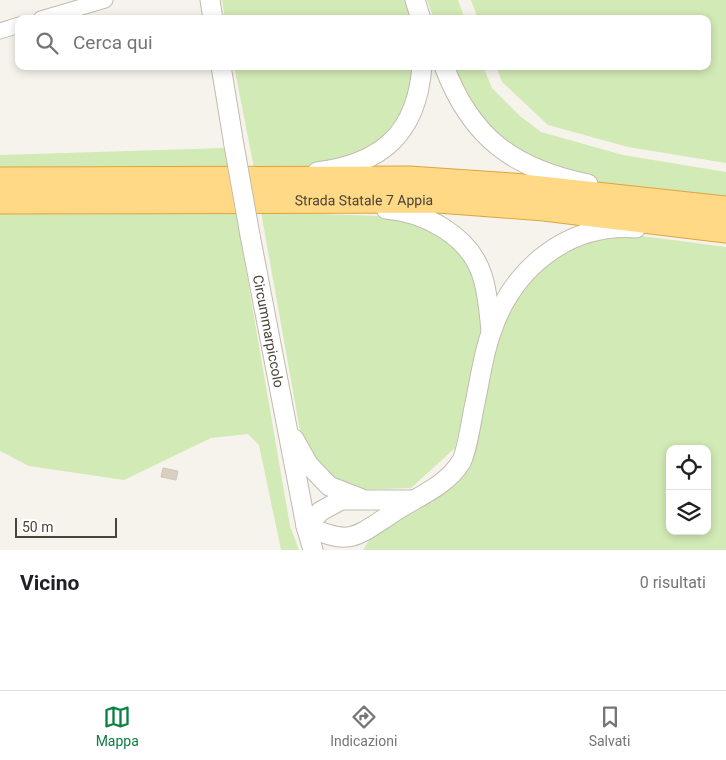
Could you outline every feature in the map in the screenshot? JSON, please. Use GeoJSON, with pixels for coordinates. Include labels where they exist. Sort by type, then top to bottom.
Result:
{"type":"FeatureCollection","features":[{"type":"Feature","properties":{"kind":"highway","name":"Strada Statale 7 Appia"},"geometry":{"type":"LineString","coordinates":[[0,200],[273,189],[409,179],[513,186],[726,209]]}},
{"type":"Feature","properties":{"kind":"highway","name":"Strada Statale 7 Appia"},"geometry":{"type":"LineString","coordinates":[[0,180],[273,189],[447,200],[544,208],[726,230]]}},
{"type":"Feature","properties":{"kind":"street"},"geometry":{"type":"LineString","coordinates":[[54,15],[105,0]]}},
{"type":"Feature","properties":{"kind":"street"},"geometry":{"type":"LineString","coordinates":[[210,0],[212,15]]}},
{"type":"Feature","properties":{"kind":"street"},"geometry":{"type":"LineString","coordinates":[[415,0],[420,15]]}},
{"type":"Feature","properties":{"kind":"street"},"geometry":{"type":"LineString","coordinates":[[0,30],[15,26]]}},
{"type":"Feature","properties":{"kind":"street","name":"Circummarpiccolo"},"geometry":{"type":"LineString","coordinates":[[222,70],[250,235],[306,526]]}},
{"type":"Feature","properties":{"kind":"street"},"geometry":{"type":"LineString","coordinates":[[273,189],[324,171],[355,163],[388,146],[410,120],[420,89],[422,70]]}},
{"type":"Feature","properties":{"kind":"street"},"geometry":{"type":"LineString","coordinates":[[445,70],[450,83],[481,133],[519,162],[563,179],[630,192],[665,202]]}},
{"type":"Feature","properties":{"kind":"street"},"geometry":{"type":"LineString","coordinates":[[273,189],[312,206],[352,205],[405,210],[427,218],[456,238],[482,273],[489,304],[491,333]]}},
{"type":"Feature","properties":{"kind":"street"},"geometry":{"type":"LineString","coordinates":[[306,526],[332,538],[352,538],[374,526],[412,500],[440,485],[462,462],[491,333],[521,276],[542,256],[570,240],[595,230],[625,227],[726,230]]}},
{"type":"Feature","properties":{"kind":"street"},"geometry":{"type":"LineString","coordinates":[[286,427],[308,464],[329,486],[363,500]]}},
{"type":"Feature","properties":{"kind":"street"},"geometry":{"type":"LineString","coordinates":[[306,526],[321,510],[341,500],[412,500]]}},
{"type":"Feature","properties":{"kind":"street"},"geometry":{"type":"LineString","coordinates":[[306,526],[313,550]]}},
{"type":"Feature","properties":{"kind":"street"},"geometry":{"type":"LineString","coordinates":[[358,550],[374,526]]}},
{"type":"Feature","properties":{"kind":"green space"},"geometry":{"type":"Polygon","coordinates":[[[222,0],[405,0],[410,15],[224,15],[222,0]]]}},
{"type":"Feature","properties":{"kind":"green space"},"geometry":{"type":"Polygon","coordinates":[[[427,0],[458,0],[464,15],[433,15],[427,0]]]}},
{"type":"Feature","properties":{"kind":"green space"},"geometry":{"type":"Polygon","coordinates":[[[471,0],[726,0],[726,163],[628,147],[548,125],[502,82],[498,70],[711,70],[711,15],[477,15],[471,0]]]}},
{"type":"Feature","properties":{"kind":"green space"},"geometry":{"type":"Polygon","coordinates":[[[235,70],[417,70],[414,97],[372,151],[309,167],[254,168],[235,70]]]}},
{"type":"Feature","properties":{"kind":"green space"},"geometry":{"type":"Polygon","coordinates":[[[453,70],[485,70],[492,88],[520,116],[541,132],[623,155],[726,172],[726,203],[573,179],[515,155],[466,104],[453,70]]]}},
{"type":"Feature","properties":{"kind":"green space"},"geometry":{"type":"Polygon","coordinates":[[[225,148],[228,167],[0,170],[0,155],[225,148]]]}},
{"type":"Feature","properties":{"kind":"green space"},"geometry":{"type":"Polygon","coordinates":[[[0,212],[236,212],[290,526],[299,550],[281,550],[259,445],[248,434],[211,438],[124,480],[29,466],[0,451],[0,212]]]}},
{"type":"Feature","properties":{"kind":"green space"},"geometry":{"type":"Polygon","coordinates":[[[261,212],[410,217],[453,241],[476,275],[484,323],[455,448],[411,488],[355,490],[325,472],[301,436],[261,212]]]}},
{"type":"Feature","properties":{"kind":"green space"},"geometry":{"type":"Polygon","coordinates":[[[627,234],[726,247],[726,550],[363,550],[374,532],[464,465],[504,317],[524,278],[567,245],[627,234]]]}},
{"type":"Feature","properties":{"kind":"building"},"geometry":{"type":"Polygon","coordinates":[[[163,468],[178,471],[176,480],[161,477],[163,468]]]}}]}
